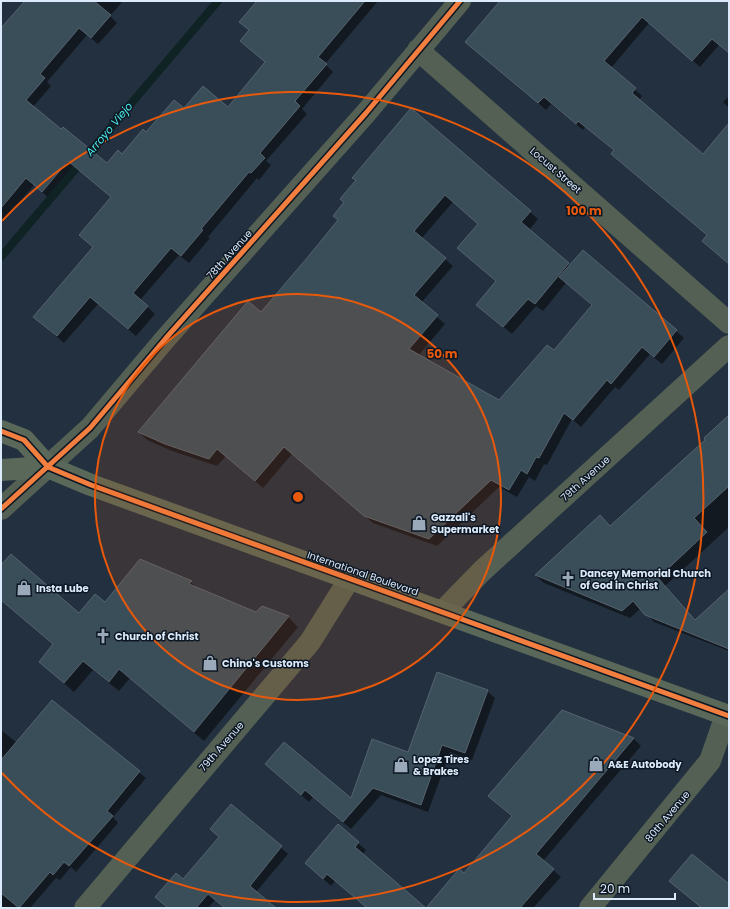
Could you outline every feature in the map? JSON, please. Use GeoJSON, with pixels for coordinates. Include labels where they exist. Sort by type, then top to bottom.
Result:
{"type":"FeatureCollection","features":[{"type":"Feature","properties":{"kind":"main road","name":"International Boulevard"},"geometry":{"type":"LineString","coordinates":[[1,431],[24,440],[48,467],[90,485],[728,715]]}},
{"type":"Feature","properties":{"kind":"main road","name":"International Boulevard"},"geometry":{"type":"LineString","coordinates":[[1,470],[48,467]]}},
{"type":"Feature","properties":{"kind":"street","name":"78th Avenue"},"geometry":{"type":"LineString","coordinates":[[1,510],[90,428],[166,338],[366,113],[460,1]]}},
{"type":"Feature","properties":{"kind":"street","name":"Locust Street"},"geometry":{"type":"LineString","coordinates":[[418,50],[729,323]]}},
{"type":"Feature","properties":{"kind":"street","name":"79th Avenue"},"geometry":{"type":"LineString","coordinates":[[443,611],[482,571],[729,346]]}},
{"type":"Feature","properties":{"kind":"street","name":"79th Avenue"},"geometry":{"type":"LineString","coordinates":[[85,908],[310,642],[350,578]]}},
{"type":"Feature","properties":{"kind":"street","name":"80th Avenue"},"geometry":{"type":"LineString","coordinates":[[590,908],[710,761],[728,715]]}},
{"type":"Feature","properties":{"kind":"building"},"geometry":{"type":"Polygon","coordinates":[[[25,1],[94,1],[111,15],[91,38],[79,28],[40,74],[45,78],[26,100],[61,129],[63,127],[107,163],[118,150],[122,154],[143,129],[146,132],[174,100],[184,108],[203,86],[228,107],[265,62],[240,41],[249,30],[239,22],[257,1],[365,1],[318,57],[327,64],[295,101],[300,106],[260,153],[265,158],[251,173],[249,172],[201,229],[203,230],[181,256],[171,248],[133,293],[148,306],[128,329],[90,297],[57,336],[33,317],[93,247],[79,235],[111,197],[68,161],[42,192],[26,178],[1,208],[1,28],[25,1]]]}},
{"type":"Feature","properties":{"kind":"building"},"geometry":{"type":"Polygon","coordinates":[[[500,1],[729,1],[729,53],[712,39],[692,61],[642,17],[604,61],[636,88],[632,93],[703,154],[729,123],[729,264],[702,241],[707,235],[611,154],[614,150],[578,121],[576,124],[544,97],[538,103],[465,42],[500,1]]]}},
{"type":"Feature","properties":{"kind":"building"},"geometry":{"type":"Polygon","coordinates":[[[411,108],[531,211],[521,222],[569,263],[535,304],[528,299],[503,327],[476,305],[496,281],[457,248],[478,224],[445,195],[414,231],[446,258],[414,295],[438,315],[409,349],[499,400],[547,345],[554,350],[592,305],[559,277],[583,250],[677,330],[654,357],[642,347],[611,384],[607,380],[573,420],[564,413],[539,458],[536,457],[527,474],[521,470],[509,490],[491,480],[429,539],[364,516],[284,447],[255,481],[217,449],[209,459],[165,444],[138,432],[248,301],[261,312],[307,258],[338,220],[333,216],[344,202],[340,199],[356,180],[352,178],[411,108]]]}},
{"type":"Feature","properties":{"kind":"building"},"geometry":{"type":"Polygon","coordinates":[[[729,415],[729,486],[694,518],[707,532],[658,578],[695,620],[729,589],[729,649],[645,615],[633,601],[622,611],[535,575],[600,515],[610,526],[705,440],[704,438],[729,415]]]}},
{"type":"Feature","properties":{"kind":"building"},"geometry":{"type":"Polygon","coordinates":[[[11,554],[79,613],[95,594],[105,602],[140,559],[192,581],[189,584],[256,612],[262,606],[289,616],[194,732],[119,669],[109,682],[83,661],[64,683],[39,662],[53,644],[1,600],[1,565],[11,554]]]}},
{"type":"Feature","properties":{"kind":"building"},"geometry":{"type":"Polygon","coordinates":[[[437,672],[488,690],[465,753],[442,745],[421,805],[373,788],[343,822],[305,790],[301,795],[265,764],[284,742],[351,798],[372,739],[408,752],[437,672]]]}},
{"type":"Feature","properties":{"kind":"building"},"geometry":{"type":"Polygon","coordinates":[[[52,700],[140,771],[107,811],[113,816],[69,866],[64,862],[53,875],[50,872],[19,908],[1,893],[1,760],[52,700]]]}},
{"type":"Feature","properties":{"kind":"building"},"geometry":{"type":"Polygon","coordinates":[[[562,710],[634,738],[536,854],[554,869],[520,908],[426,908],[459,869],[464,873],[512,816],[488,796],[562,710]]]}},
{"type":"Feature","properties":{"kind":"building"},"geometry":{"type":"Polygon","coordinates":[[[231,804],[282,846],[250,886],[276,908],[225,908],[208,894],[196,908],[168,908],[155,897],[176,873],[183,879],[219,837],[210,829],[231,804]]]}},
{"type":"Feature","properties":{"kind":"building"},"geometry":{"type":"Polygon","coordinates":[[[338,824],[359,842],[355,847],[426,908],[367,908],[327,874],[323,879],[305,863],[338,824]]]}},
{"type":"Feature","properties":{"kind":"building"},"geometry":{"type":"Polygon","coordinates":[[[692,854],[729,884],[729,908],[702,908],[669,881],[692,854]]]}},
{"type":"Feature","properties":{"kind":"waterway","name":"Arroyo Viejo"},"geometry":{"type":"LineString","coordinates":[[1,257],[218,1]]}},
{"type":"Feature","properties":{"kind":"cycle path"},"geometry":{"type":"LineString","coordinates":[[1,509],[90,428],[166,338],[366,113],[460,1]]}},
{"type":"Feature","properties":{"kind":"cycle path"},"geometry":{"type":"LineString","coordinates":[[1,431],[24,440],[48,467],[91,485],[729,716]]}},
{"type":"Feature","properties":{"kind":"place","name":"Gazzali's Supermarket"},"geometry":{"type":"Point","coordinates":[419,523]}},
{"type":"Feature","properties":{"kind":"place","name":"Dancey Memorial Church of God in Christ"},"geometry":{"type":"Point","coordinates":[568,579]}},
{"type":"Feature","properties":{"kind":"place","name":"Insta Lube"},"geometry":{"type":"Point","coordinates":[24,588]}},
{"type":"Feature","properties":{"kind":"place","name":"Church of Christ"},"geometry":{"type":"Point","coordinates":[103,636]}},
{"type":"Feature","properties":{"kind":"place","name":"Chino's Customs"},"geometry":{"type":"Point","coordinates":[210,663]}},
{"type":"Feature","properties":{"kind":"place","name":"A&E Autobody"},"geometry":{"type":"Point","coordinates":[596,764]}},
{"type":"Feature","properties":{"kind":"place","name":"Lopez Tires & Brakes"},"geometry":{"type":"Point","coordinates":[401,765]}}]}
